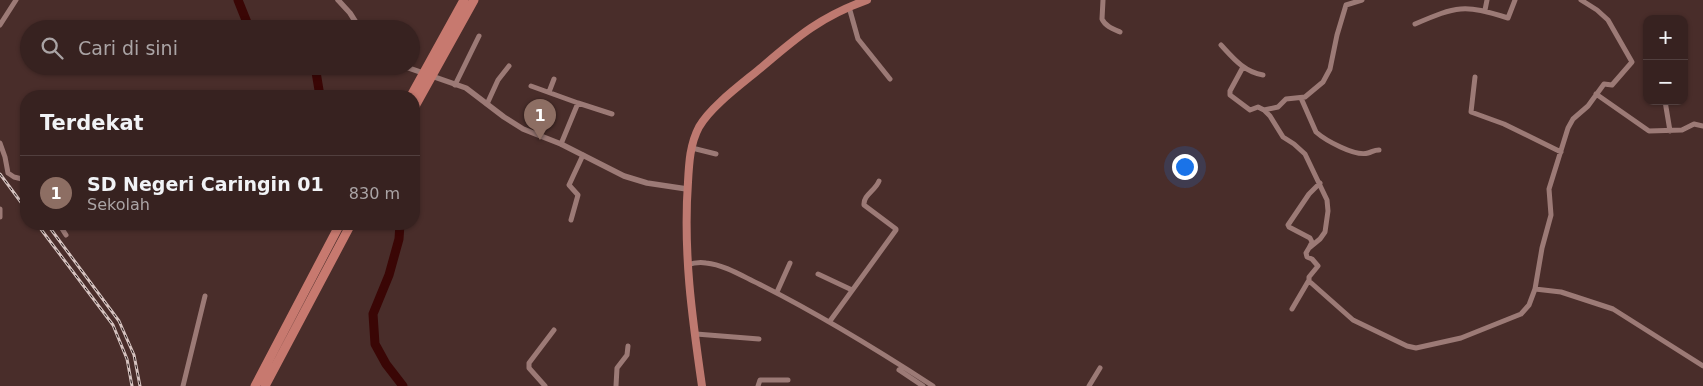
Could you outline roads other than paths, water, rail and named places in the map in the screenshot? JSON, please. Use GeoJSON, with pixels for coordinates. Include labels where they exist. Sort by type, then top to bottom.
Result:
{"type":"FeatureCollection","features":[{"type":"Feature","properties":{"kind":"highway"},"geometry":{"type":"LineString","coordinates":[[419,90],[465,4],[474,0]]}},
{"type":"Feature","properties":{"kind":"highway"},"geometry":{"type":"LineString","coordinates":[[702,386],[687,265],[687,188],[692,148],[700,126],[717,106],[802,34],[827,17],[849,6],[867,0]]}},
{"type":"Feature","properties":{"kind":"highway"},"geometry":{"type":"LineString","coordinates":[[255,386],[337,230]]}},
{"type":"Feature","properties":{"kind":"highway"},"geometry":{"type":"LineString","coordinates":[[265,386],[348,230]]}},
{"type":"Feature","properties":{"kind":"street"},"geometry":{"type":"LineString","coordinates":[[0,25],[16,0]]}},
{"type":"Feature","properties":{"kind":"street"},"geometry":{"type":"LineString","coordinates":[[338,0],[354,20]]}},
{"type":"Feature","properties":{"kind":"street"},"geometry":{"type":"LineString","coordinates":[[1103,0],[1103,22],[1120,32]]}},
{"type":"Feature","properties":{"kind":"street"},"geometry":{"type":"LineString","coordinates":[[1264,110],[1278,107],[1286,99],[1301,98],[1309,95],[1327,76],[1346,5],[1362,0]]}},
{"type":"Feature","properties":{"kind":"street"},"geometry":{"type":"LineString","coordinates":[[1484,10],[1487,0]]}},
{"type":"Feature","properties":{"kind":"street"},"geometry":{"type":"LineString","coordinates":[[1415,24],[1450,10],[1468,8],[1484,10],[1509,18],[1515,0]]}},
{"type":"Feature","properties":{"kind":"street"},"geometry":{"type":"LineString","coordinates":[[1309,280],[1354,320],[1407,346],[1416,348],[1461,338],[1516,316],[1527,309],[1535,289],[1542,248],[1551,214],[1549,189],[1560,152],[1572,122],[1588,106],[1604,83],[1612,85],[1630,65],[1632,60],[1608,20],[1581,0]]}},
{"type":"Feature","properties":{"kind":"street"},"geometry":{"type":"LineString","coordinates":[[849,6],[858,39],[890,80]]}},
{"type":"Feature","properties":{"kind":"street"},"geometry":{"type":"LineString","coordinates":[[455,85],[479,36]]}},
{"type":"Feature","properties":{"kind":"street"},"geometry":{"type":"LineString","coordinates":[[1221,45],[1243,67],[1253,73],[1263,75]]}},
{"type":"Feature","properties":{"kind":"street"},"geometry":{"type":"LineString","coordinates":[[487,104],[498,80],[509,66]]}},
{"type":"Feature","properties":{"kind":"street"},"geometry":{"type":"LineString","coordinates":[[1243,67],[1230,95],[1250,110],[1258,107],[1264,110],[1270,116],[1280,134],[1305,154],[1320,182],[1327,204],[1326,226],[1322,237],[1309,248]]}},
{"type":"Feature","properties":{"kind":"street"},"geometry":{"type":"LineString","coordinates":[[420,73],[472,92],[523,129],[561,144],[618,173],[638,181],[668,187],[687,188]]}},
{"type":"Feature","properties":{"kind":"street"},"geometry":{"type":"LineString","coordinates":[[1475,77],[1470,110],[1473,113],[1504,124],[1560,152]]}},
{"type":"Feature","properties":{"kind":"street"},"geometry":{"type":"LineString","coordinates":[[549,92],[554,79]]}},
{"type":"Feature","properties":{"kind":"street"},"geometry":{"type":"LineString","coordinates":[[531,86],[612,114]]}},
{"type":"Feature","properties":{"kind":"street"},"geometry":{"type":"LineString","coordinates":[[1596,94],[1644,129],[1650,131],[1685,129],[1694,124],[1703,126]]}},
{"type":"Feature","properties":{"kind":"street"},"geometry":{"type":"LineString","coordinates":[[1301,98],[1316,132],[1320,136],[1350,152],[1367,153],[1379,150]]}},
{"type":"Feature","properties":{"kind":"street"},"geometry":{"type":"LineString","coordinates":[[561,144],[578,103]]}},
{"type":"Feature","properties":{"kind":"street"},"geometry":{"type":"LineString","coordinates":[[1666,105],[1670,131]]}},
{"type":"Feature","properties":{"kind":"street"},"geometry":{"type":"LineString","coordinates":[[0,144],[8,173],[20,178]]}},
{"type":"Feature","properties":{"kind":"street"},"geometry":{"type":"LineString","coordinates":[[692,148],[716,154]]}},
{"type":"Feature","properties":{"kind":"street"},"geometry":{"type":"LineString","coordinates":[[0,152],[7,164]]}},
{"type":"Feature","properties":{"kind":"street"},"geometry":{"type":"LineString","coordinates":[[570,220],[578,195],[570,185],[583,155]]}},
{"type":"Feature","properties":{"kind":"street"},"geometry":{"type":"LineString","coordinates":[[830,321],[896,230],[864,205],[864,199],[874,190],[879,181]]}},
{"type":"Feature","properties":{"kind":"street"},"geometry":{"type":"LineString","coordinates":[[1292,309],[1318,267],[1314,260],[1307,256],[1306,252],[1312,242],[1310,238],[1288,224],[1320,182]]}},
{"type":"Feature","properties":{"kind":"street"},"geometry":{"type":"LineString","coordinates":[[0,209],[0,218]]}},
{"type":"Feature","properties":{"kind":"street"},"geometry":{"type":"LineString","coordinates":[[63,230],[66,235]]}},
{"type":"Feature","properties":{"kind":"street"},"geometry":{"type":"LineString","coordinates":[[687,265],[698,263],[713,264],[777,292],[830,321],[923,386]]}},
{"type":"Feature","properties":{"kind":"street"},"geometry":{"type":"LineString","coordinates":[[777,292],[790,263]]}},
{"type":"Feature","properties":{"kind":"street"},"geometry":{"type":"LineString","coordinates":[[818,274],[852,290]]}},
{"type":"Feature","properties":{"kind":"street"},"geometry":{"type":"LineString","coordinates":[[1535,289],[1562,292],[1613,309],[1703,366]]}},
{"type":"Feature","properties":{"kind":"street"},"geometry":{"type":"LineString","coordinates":[[183,386],[205,296]]}},
{"type":"Feature","properties":{"kind":"street"},"geometry":{"type":"LineString","coordinates":[[546,386],[529,368],[528,363],[554,330]]}},
{"type":"Feature","properties":{"kind":"street"},"geometry":{"type":"LineString","coordinates":[[696,334],[759,339]]}},
{"type":"Feature","properties":{"kind":"street"},"geometry":{"type":"LineString","coordinates":[[616,386],[617,368],[626,355],[628,346]]}},
{"type":"Feature","properties":{"kind":"street"},"geometry":{"type":"LineString","coordinates":[[1089,386],[1100,368]]}},
{"type":"Feature","properties":{"kind":"street"},"geometry":{"type":"LineString","coordinates":[[899,370],[918,382],[933,386]]}},
{"type":"Feature","properties":{"kind":"street"},"geometry":{"type":"LineString","coordinates":[[758,386],[760,380],[785,380],[782,386]]}},
{"type":"Feature","properties":{"kind":"waterway"},"geometry":{"type":"LineString","coordinates":[[238,0],[246,20]]}},
{"type":"Feature","properties":{"kind":"waterway"},"geometry":{"type":"LineString","coordinates":[[316,75],[319,90]]}},
{"type":"Feature","properties":{"kind":"waterway"},"geometry":{"type":"LineString","coordinates":[[400,230],[389,275],[373,314],[375,344],[386,364],[403,386]]}},
{"type":"Feature","properties":{"kind":"railway"},"geometry":{"type":"LineString","coordinates":[[0,174],[20,201]]}},
{"type":"Feature","properties":{"kind":"railway"},"geometry":{"type":"LineString","coordinates":[[42,230],[113,325],[127,359],[132,386]]}},
{"type":"Feature","properties":{"kind":"railway"},"geometry":{"type":"LineString","coordinates":[[51,230],[119,321],[134,355],[140,386]]}},
{"type":"Feature","properties":{"kind":"place","name":"SD Negeri Caringin 01"},"geometry":{"type":"Point","coordinates":[540,140]}}]}
